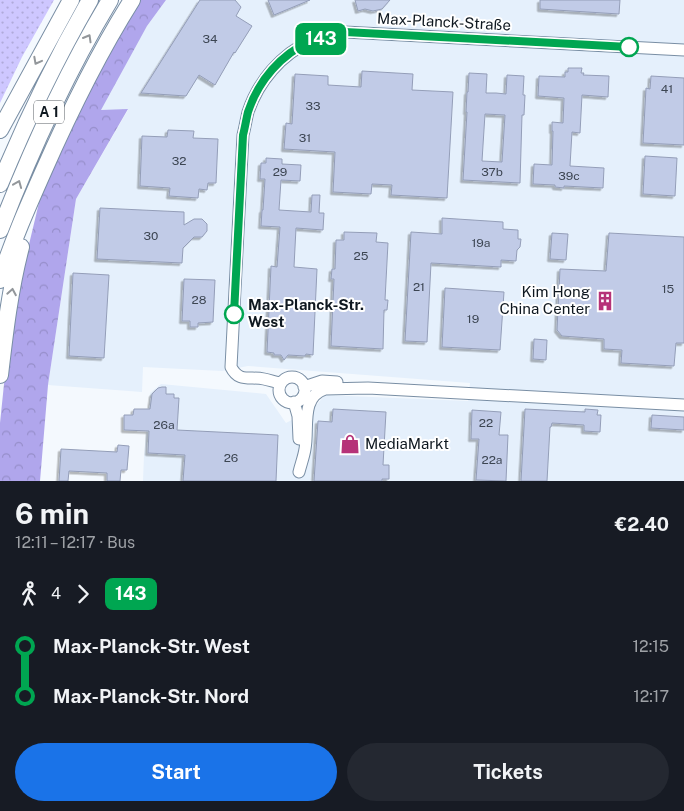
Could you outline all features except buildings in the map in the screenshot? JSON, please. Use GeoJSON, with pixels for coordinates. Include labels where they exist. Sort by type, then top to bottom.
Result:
{"type":"FeatureCollection","features":[{"type":"Feature","properties":{"kind":"highway"},"geometry":{"type":"LineString","coordinates":[[1,131],[71,0]]}},
{"type":"Feature","properties":{"kind":"highway","name":"A 1"},"geometry":{"type":"LineString","coordinates":[[0,184],[43,88],[90,0]]}},
{"type":"Feature","properties":{"kind":"highway","name":"A 1"},"geometry":{"type":"LineString","coordinates":[[0,230],[45,121],[86,40],[110,0]]}},
{"type":"Feature","properties":{"kind":"highway"},"geometry":{"type":"LineString","coordinates":[[0,280],[10,248],[63,126],[89,75],[132,0]]}},
{"type":"Feature","properties":{"kind":"highway"},"geometry":{"type":"LineString","coordinates":[[0,375],[16,266],[36,186]]}},
{"type":"Feature","properties":{"kind":"street","name":"Max-Planck-Straße"},"geometry":{"type":"LineString","coordinates":[[304,387],[301,381],[293,377],[285,379],[280,383],[240,377],[234,373],[231,367],[243,135],[248,112],[258,91],[275,66],[291,53],[311,42],[345,32],[684,50]]}},
{"type":"Feature","properties":{"kind":"street"},"geometry":{"type":"LineString","coordinates":[[280,383],[281,398],[286,402],[297,401],[303,396],[304,387],[322,381],[356,383],[368,388]]}},
{"type":"Feature","properties":{"kind":"street"},"geometry":{"type":"LineString","coordinates":[[299,476],[305,448],[307,410],[313,396],[325,389],[368,388],[684,405]]}},
{"type":"Feature","properties":{"kind":"street"},"geometry":{"type":"LineString","coordinates":[[294,402],[298,416],[299,476]]}},
{"type":"Feature","properties":{"kind":"shaded area"},"geometry":{"type":"Polygon","coordinates":[[[0,0],[54,0],[22,57],[0,103],[0,0]]]}},
{"type":"Feature","properties":{"kind":"shaded area"},"geometry":{"type":"Polygon","coordinates":[[[166,0],[684,0],[684,481],[143,481],[150,393],[161,384],[266,394],[286,423],[313,409],[325,395],[468,401],[470,383],[248,366],[222,371],[143,367],[142,392],[48,385],[76,199],[128,110],[100,110],[147,26],[166,0]]]}},
{"type":"Feature","properties":{"kind":"green space"},"geometry":{"type":"Polygon","coordinates":[[[138,0],[166,0],[147,26],[101,110],[128,109],[76,199],[48,385],[40,481],[0,481],[0,423],[6,365],[20,282],[43,186],[108,48],[138,0]]]}},
{"type":"Feature","properties":{"kind":"bus line","name":"143"},"geometry":{"type":"LineString","coordinates":[[234,314],[243,135],[248,112],[258,91],[275,66],[291,53],[311,42],[345,32],[629,47]]}},
{"type":"Feature","properties":{"kind":"place","name":"Kim Hong China Center"},"geometry":{"type":"Point","coordinates":[605,301]}},
{"type":"Feature","properties":{"kind":"place","name":"Max-Planck-Str. West"},"geometry":{"type":"Point","coordinates":[234,314]}},
{"type":"Feature","properties":{"kind":"place","name":"MediaMarkt"},"geometry":{"type":"Point","coordinates":[350,444]}}]}
